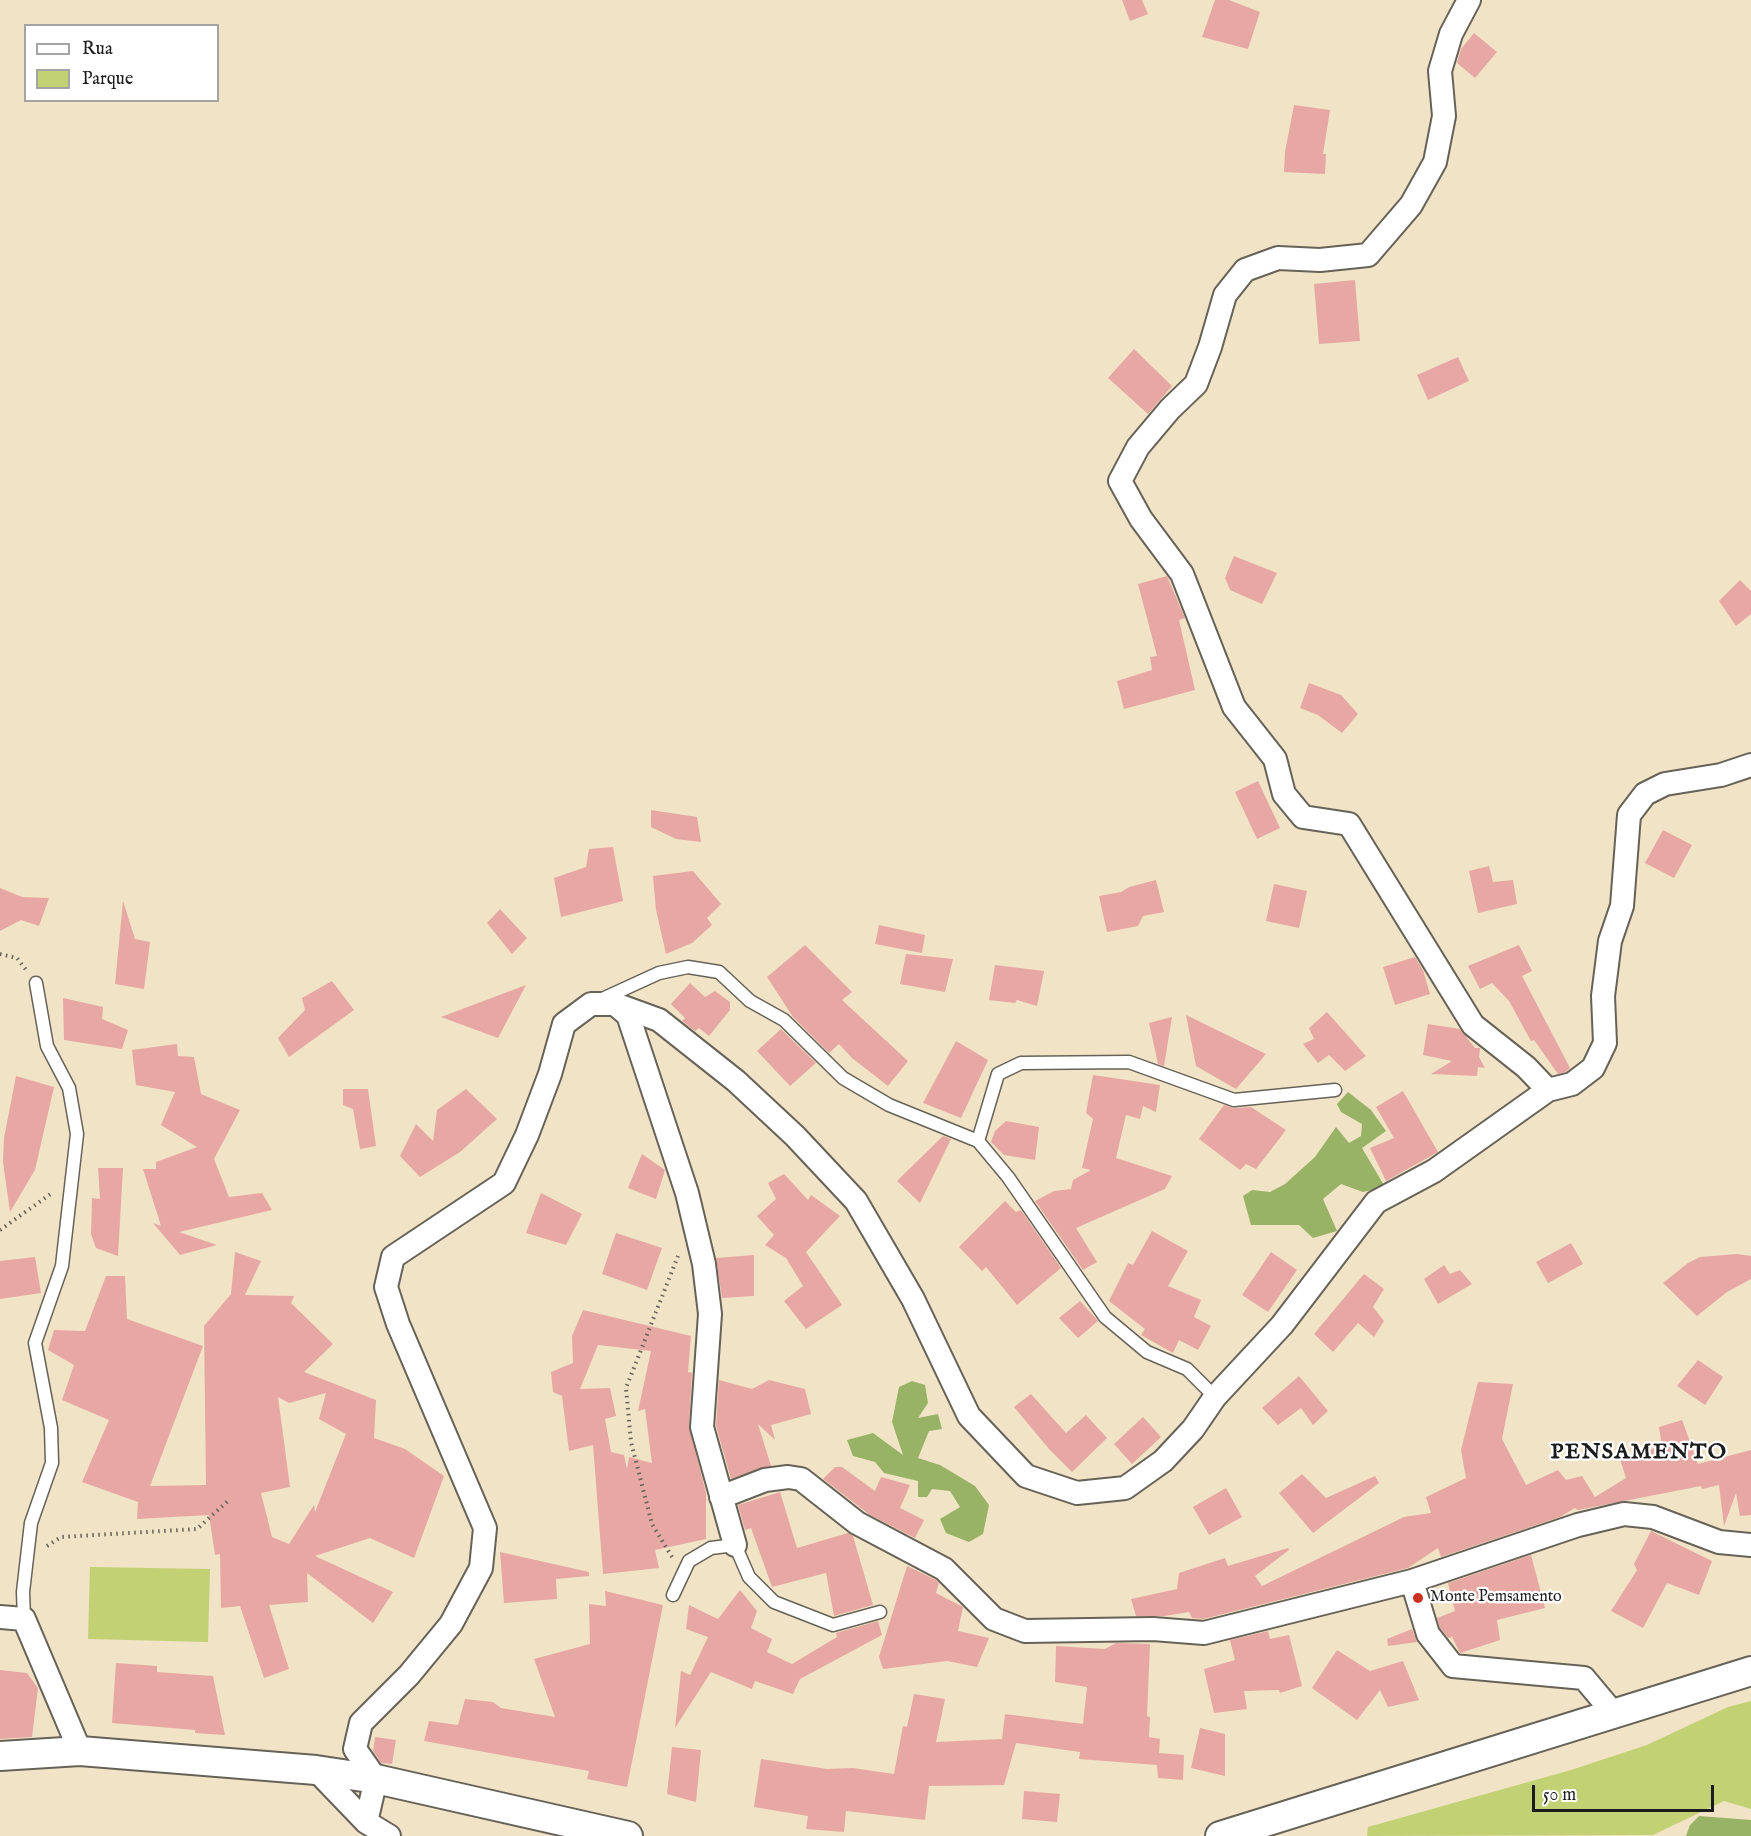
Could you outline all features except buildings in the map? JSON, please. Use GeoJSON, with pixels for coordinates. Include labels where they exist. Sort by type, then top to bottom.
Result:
{"type":"FeatureCollection","features":[{"type":"Feature","properties":{"kind":"street"},"geometry":{"type":"LineString","coordinates":[[1469,0],[1451,34],[1440,70],[1444,116],[1435,162],[1411,206],[1368,255],[1320,260],[1278,258],[1245,270],[1226,295],[1196,384],[1170,409],[1138,447],[1120,481],[1141,519],[1182,574],[1234,707],[1275,759],[1284,794],[1303,817],[1349,824],[1473,1025],[1526,1067],[1548,1090]]}},
{"type":"Feature","properties":{"kind":"street"},"geometry":{"type":"LineString","coordinates":[[366,1822],[376,1779],[355,1749],[361,1723],[409,1675],[451,1624],[481,1568],[485,1528],[398,1324],[386,1287],[393,1257],[504,1183],[531,1125],[550,1074],[564,1024],[591,1004],[615,1004],[659,1020],[736,1081],[795,1136],[856,1201],[913,1299],[969,1416],[1026,1476],[1077,1493],[1125,1488],[1163,1461],[1192,1429],[1215,1397],[1282,1325],[1376,1202],[1434,1170],[1548,1090],[1572,1084],[1593,1068],[1605,1043],[1603,996],[1610,941],[1622,906],[1629,814],[1645,794],[1665,784],[1721,775],[1751,765]]}},
{"type":"Feature","properties":{"kind":"street"},"geometry":{"type":"LineString","coordinates":[[615,1004],[628,1015],[693,1220],[704,1264],[710,1314],[702,1427],[735,1545]]}},
{"type":"Feature","properties":{"kind":"street"},"geometry":{"type":"LineString","coordinates":[[721,1497],[765,1480],[788,1477],[801,1479],[857,1523],[944,1569],[994,1619],[1025,1631],[1153,1629],[1204,1633],[1412,1581],[1578,1525],[1624,1514],[1653,1517],[1719,1542],[1751,1545]]}},
{"type":"Feature","properties":{"kind":"street"},"geometry":{"type":"LineString","coordinates":[[1412,1581],[1428,1634],[1453,1666],[1584,1678],[1615,1715]]}},
{"type":"Feature","properties":{"kind":"street"},"geometry":{"type":"LineString","coordinates":[[0,1617],[24,1619],[80,1751]]}},
{"type":"Feature","properties":{"kind":"street"},"geometry":{"type":"LineString","coordinates":[[1220,1836],[1751,1671]]}},
{"type":"Feature","properties":{"kind":"street"},"geometry":{"type":"LineString","coordinates":[[0,1756],[80,1751],[316,1770],[376,1779],[628,1836]]}},
{"type":"Feature","properties":{"kind":"street"},"geometry":{"type":"LineString","coordinates":[[316,1770],[366,1822],[389,1836]]}},
{"type":"Feature","properties":{"kind":"lane"},"geometry":{"type":"LineString","coordinates":[[591,1004],[659,973],[688,967],[718,972],[750,1001],[784,1020],[843,1078],[889,1105],[978,1141],[1008,1177],[1105,1317],[1147,1352],[1187,1369],[1215,1397]]}},
{"type":"Feature","properties":{"kind":"lane"},"geometry":{"type":"LineString","coordinates":[[24,1619],[23,1592],[31,1523],[52,1463],[51,1428],[35,1344],[62,1266],[77,1134],[69,1088],[47,1046],[36,983]]}},
{"type":"Feature","properties":{"kind":"lane"},"geometry":{"type":"LineString","coordinates":[[978,1141],[998,1074],[1022,1063],[1129,1062],[1234,1100],[1335,1090]]}},
{"type":"Feature","properties":{"kind":"lane"},"geometry":{"type":"LineString","coordinates":[[673,1595],[689,1561],[711,1548],[735,1545],[749,1577],[774,1602],[833,1625],[880,1612]]}},
{"type":"Feature","properties":{"kind":"lane"},"geometry":{"type":"LineString","coordinates":[[1420,1607],[1437,1573]]}},
{"type":"Feature","properties":{"kind":"path"},"geometry":{"type":"LineString","coordinates":[[0,954],[17,958],[36,983]]}},
{"type":"Feature","properties":{"kind":"path"},"geometry":{"type":"LineString","coordinates":[[0,1230],[72,1178]]}},
{"type":"Feature","properties":{"kind":"path"},"geometry":{"type":"LineString","coordinates":[[683,1574],[652,1524],[631,1442],[626,1388],[693,1220]]}},
{"type":"Feature","properties":{"kind":"path"},"geometry":{"type":"LineString","coordinates":[[27,1560],[61,1537],[197,1529],[230,1499]]}},
{"type":"Feature","properties":{"kind":"green space"},"geometry":{"type":"Polygon","coordinates":[[[1348,1092],[1371,1110],[1386,1131],[1362,1148],[1385,1187],[1363,1192],[1341,1184],[1323,1199],[1337,1231],[1313,1238],[1299,1225],[1251,1225],[1243,1196],[1252,1190],[1270,1192],[1285,1184],[1315,1157],[1336,1127],[1349,1143],[1361,1136],[1362,1124],[1341,1112],[1337,1104],[1348,1092]]]}},
{"type":"Feature","properties":{"kind":"green space"},"geometry":{"type":"Polygon","coordinates":[[[912,1381],[925,1385],[928,1403],[918,1418],[938,1414],[942,1429],[929,1431],[918,1458],[940,1465],[975,1486],[989,1505],[983,1534],[969,1542],[946,1533],[940,1519],[960,1507],[950,1491],[932,1489],[927,1497],[918,1497],[918,1481],[884,1473],[875,1462],[853,1456],[847,1440],[873,1433],[903,1455],[892,1422],[899,1387],[912,1381]]]}},
{"type":"Feature","properties":{"kind":"green space"},"geometry":{"type":"Polygon","coordinates":[[[90,1567],[210,1569],[208,1642],[88,1639],[90,1567]]]}},
{"type":"Feature","properties":{"kind":"green space"},"geometry":{"type":"Polygon","coordinates":[[[1751,1701],[1751,1809],[1724,1801],[1653,1835],[1367,1836],[1368,1827],[1571,1770],[1647,1745],[1728,1707],[1751,1701]]]}},
{"type":"Feature","properties":{"kind":"green space"},"geometry":{"type":"Polygon","coordinates":[[[1699,1816],[1751,1820],[1751,1836],[1686,1836],[1690,1825],[1699,1816]]]}},
{"type":"Feature","properties":{"kind":"place","name":"Monte Pemsamento"},"geometry":{"type":"Point","coordinates":[1418,1598]}},
{"type":"Feature","properties":{"kind":"district","name":"PENSAMENTO"},"geometry":{"type":"Point","coordinates":[1639,1453]}}]}
